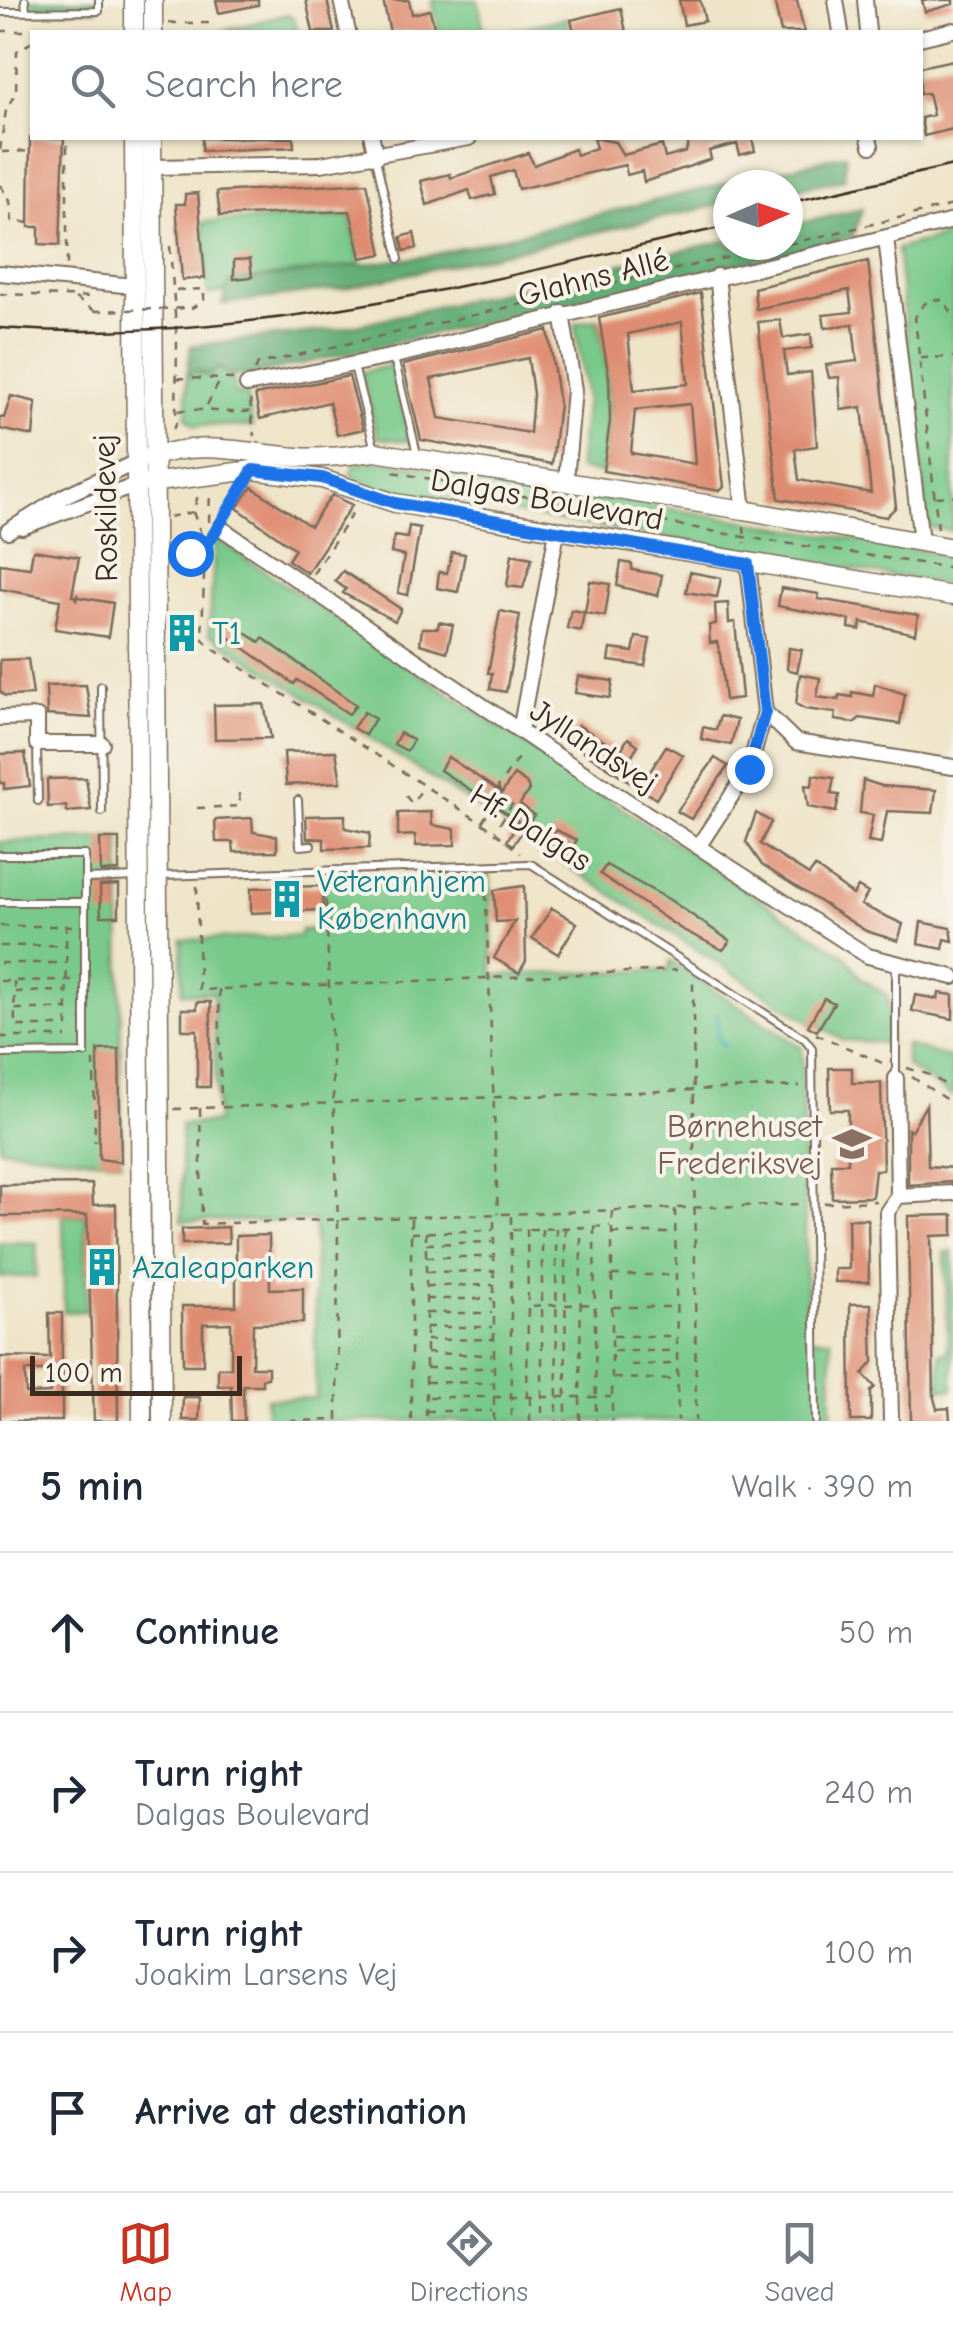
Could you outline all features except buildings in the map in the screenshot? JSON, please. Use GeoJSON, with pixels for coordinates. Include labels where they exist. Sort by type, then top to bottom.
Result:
{"type":"FeatureCollection","features":[{"type":"Feature","properties":{"kind":"street"},"geometry":{"type":"LineString","coordinates":[[134,0],[143,30]]}},
{"type":"Feature","properties":{"kind":"street"},"geometry":{"type":"LineString","coordinates":[[143,30],[152,0]]}},
{"type":"Feature","properties":{"kind":"street"},"geometry":{"type":"LineString","coordinates":[[341,0],[348,30]]}},
{"type":"Feature","properties":{"kind":"street"},"geometry":{"type":"LineString","coordinates":[[836,0],[841,30]]}},
{"type":"Feature","properties":{"kind":"street"},"geometry":{"type":"LineString","coordinates":[[864,0],[868,30]]}},
{"type":"Feature","properties":{"kind":"street"},"geometry":{"type":"LineString","coordinates":[[923,37],[953,30]]}},
{"type":"Feature","properties":{"kind":"street","name":"Roskildevej"},"geometry":{"type":"LineString","coordinates":[[134,140],[140,877],[152,1298],[162,1421]]}},
{"type":"Feature","properties":{"kind":"street","name":"Roskildevej"},"geometry":{"type":"LineString","coordinates":[[151,1250],[161,1109],[155,518],[158,454],[152,140]]}},
{"type":"Feature","properties":{"kind":"street"},"geometry":{"type":"LineString","coordinates":[[372,140],[376,158]]}},
{"type":"Feature","properties":{"kind":"street"},"geometry":{"type":"LineString","coordinates":[[152,166],[320,164],[376,158],[461,140]]}},
{"type":"Feature","properties":{"kind":"street","name":"Glahns Allé"},"geometry":{"type":"LineString","coordinates":[[246,385],[394,356],[562,312],[953,221]]}},
{"type":"Feature","properties":{"kind":"street"},"geometry":{"type":"LineString","coordinates":[[886,238],[900,358],[938,545]]}},
{"type":"Feature","properties":{"kind":"street"},"geometry":{"type":"LineString","coordinates":[[0,274],[155,287]]}},
{"type":"Feature","properties":{"kind":"street"},"geometry":{"type":"LineString","coordinates":[[717,276],[744,510]]}},
{"type":"Feature","properties":{"kind":"street"},"geometry":{"type":"LineString","coordinates":[[562,312],[574,390],[566,480]]}},
{"type":"Feature","properties":{"kind":"street","name":"Dalgas Boulevard"},"geometry":{"type":"LineString","coordinates":[[134,463],[188,447],[320,458],[376,452],[566,480],[938,545]]}},
{"type":"Feature","properties":{"kind":"street"},"geometry":{"type":"LineString","coordinates":[[4,532],[64,496],[134,463]]}},
{"type":"Feature","properties":{"kind":"street","name":"Dalgas Boulevard"},"geometry":{"type":"LineString","coordinates":[[134,486],[253,470],[322,478],[364,494],[557,531],[953,596]]}},
{"type":"Feature","properties":{"kind":"street"},"geometry":{"type":"LineString","coordinates":[[4,532],[134,486]]}},
{"type":"Feature","properties":{"kind":"street","name":"Jyllandsvej"},"geometry":{"type":"LineString","coordinates":[[221,528],[526,735],[868,956],[953,977]]}},
{"type":"Feature","properties":{"kind":"street"},"geometry":{"type":"LineString","coordinates":[[526,735],[557,531]]}},
{"type":"Feature","properties":{"kind":"street"},"geometry":{"type":"LineString","coordinates":[[698,847],[749,769],[765,712],[748,564]]}},
{"type":"Feature","properties":{"kind":"street"},"geometry":{"type":"LineString","coordinates":[[765,712],[796,742],[953,767]]}},
{"type":"Feature","properties":{"kind":"street"},"geometry":{"type":"LineString","coordinates":[[0,718],[37,717],[37,744],[102,744]]}},
{"type":"Feature","properties":{"kind":"street"},"geometry":{"type":"LineString","coordinates":[[140,877],[159,876]]}},
{"type":"Feature","properties":{"kind":"street"},"geometry":{"type":"LineString","coordinates":[[891,1421],[887,1212],[898,1196],[895,1073]]}},
{"type":"Feature","properties":{"kind":"street"},"geometry":{"type":"LineString","coordinates":[[898,1196],[953,1194]]}},
{"type":"Feature","properties":{"kind":"street","name":"Roskildevej"},"geometry":{"type":"LineString","coordinates":[[142,1421],[152,1298]]}},
{"type":"Feature","properties":{"kind":"lane"},"geometry":{"type":"LineString","coordinates":[[25,0],[26,11]]}},
{"type":"Feature","properties":{"kind":"lane"},"geometry":{"type":"LineString","coordinates":[[0,12],[99,11],[99,0]]}},
{"type":"Feature","properties":{"kind":"lane"},"geometry":{"type":"LineString","coordinates":[[376,158],[399,259]]}},
{"type":"Feature","properties":{"kind":"lane"},"geometry":{"type":"LineString","coordinates":[[394,356],[418,458]]}},
{"type":"Feature","properties":{"kind":"lane"},"geometry":{"type":"LineString","coordinates":[[354,364],[376,452]]}},
{"type":"Feature","properties":{"kind":"lane"},"geometry":{"type":"LineString","coordinates":[[101,686],[102,812]]}},
{"type":"Feature","properties":{"kind":"lane"},"geometry":{"type":"LineString","coordinates":[[37,744],[38,801]]}},
{"type":"Feature","properties":{"kind":"lane"},"geometry":{"type":"LineString","coordinates":[[298,800],[300,846],[311,845]]}},
{"type":"Feature","properties":{"kind":"lane"},"geometry":{"type":"LineString","coordinates":[[0,854],[85,855],[85,1053],[0,1054]]}},
{"type":"Feature","properties":{"kind":"lane"},"geometry":{"type":"LineString","coordinates":[[159,876],[530,864],[805,1039],[812,1048],[816,1421]]}},
{"type":"Feature","properties":{"kind":"lane"},"geometry":{"type":"LineString","coordinates":[[85,879],[140,877]]}},
{"type":"Feature","properties":{"kind":"lane"},"geometry":{"type":"LineString","coordinates":[[0,902],[85,902]]}},
{"type":"Feature","properties":{"kind":"lane"},"geometry":{"type":"LineString","coordinates":[[895,1073],[896,966]]}},
{"type":"Feature","properties":{"kind":"path"},"geometry":{"type":"LineString","coordinates":[[143,30],[212,22]]}},
{"type":"Feature","properties":{"kind":"path"},"geometry":{"type":"LineString","coordinates":[[0,30],[30,30]]}},
{"type":"Feature","properties":{"kind":"path"},"geometry":{"type":"LineString","coordinates":[[30,43],[17,51],[15,96],[6,110],[0,151],[30,151]]}},
{"type":"Feature","properties":{"kind":"path"},"geometry":{"type":"LineString","coordinates":[[67,140],[67,281]]}},
{"type":"Feature","properties":{"kind":"path"},"geometry":{"type":"LineString","coordinates":[[0,185],[10,201],[12,221],[29,223]]}},
{"type":"Feature","properties":{"kind":"path"},"geometry":{"type":"LineString","coordinates":[[803,240],[953,205]]}},
{"type":"Feature","properties":{"kind":"path","name":"Glahns Allé"},"geometry":{"type":"LineString","coordinates":[[258,364],[716,260]]}},
{"type":"Feature","properties":{"kind":"path"},"geometry":{"type":"LineString","coordinates":[[0,294],[106,297],[107,285]]}},
{"type":"Feature","properties":{"kind":"path"},"geometry":{"type":"LineString","coordinates":[[74,298],[95,311],[192,308],[204,300],[204,289],[174,290],[177,378],[176,424],[158,454]]}},
{"type":"Feature","properties":{"kind":"path"},"geometry":{"type":"LineString","coordinates":[[938,545],[916,318],[921,305],[932,298],[944,300],[953,316]]}},
{"type":"Feature","properties":{"kind":"path"},"geometry":{"type":"LineString","coordinates":[[463,318],[464,325]]}},
{"type":"Feature","properties":{"kind":"path"},"geometry":{"type":"LineString","coordinates":[[900,358],[953,357]]}},
{"type":"Feature","properties":{"kind":"path"},"geometry":{"type":"LineString","coordinates":[[177,378],[234,376],[246,385],[256,431],[248,450]]}},
{"type":"Feature","properties":{"kind":"path"},"geometry":{"type":"LineString","coordinates":[[206,406],[222,377]]}},
{"type":"Feature","properties":{"kind":"path"},"geometry":{"type":"LineString","coordinates":[[176,411],[206,406],[236,413],[252,410]]}},
{"type":"Feature","properties":{"kind":"path"},"geometry":{"type":"LineString","coordinates":[[376,452],[376,469],[744,537],[953,568]]}},
{"type":"Feature","properties":{"kind":"path"},"geometry":{"type":"LineString","coordinates":[[198,503],[220,520],[253,470]]}},
{"type":"Feature","properties":{"kind":"path"},"geometry":{"type":"LineString","coordinates":[[157,642],[202,638],[206,546],[211,533],[208,474]]}},
{"type":"Feature","properties":{"kind":"path"},"geometry":{"type":"LineString","coordinates":[[557,531],[565,504],[566,480]]}},
{"type":"Feature","properties":{"kind":"path"},"geometry":{"type":"LineString","coordinates":[[304,587],[364,494]]}},
{"type":"Feature","properties":{"kind":"path"},"geometry":{"type":"LineString","coordinates":[[936,497],[953,496]]}},
{"type":"Feature","properties":{"kind":"path"},"geometry":{"type":"LineString","coordinates":[[744,510],[748,564]]}},
{"type":"Feature","properties":{"kind":"path"},"geometry":{"type":"LineString","coordinates":[[155,518],[193,512],[206,546]]}},
{"type":"Feature","properties":{"kind":"path"},"geometry":{"type":"LineString","coordinates":[[156,550],[190,553],[206,546]]}},
{"type":"Feature","properties":{"kind":"path"},"geometry":{"type":"LineString","coordinates":[[76,601],[78,588]]}},
{"type":"Feature","properties":{"kind":"path","name":"Hf. Dalgas"},"geometry":{"type":"LineString","coordinates":[[202,638],[481,823],[514,849],[532,856]]}},
{"type":"Feature","properties":{"kind":"path"},"geometry":{"type":"LineString","coordinates":[[494,832],[513,803],[500,795],[498,786],[526,735]]}},
{"type":"Feature","properties":{"kind":"path"},"geometry":{"type":"LineString","coordinates":[[406,796],[412,804],[424,786]]}},
{"type":"Feature","properties":{"kind":"path"},"geometry":{"type":"LineString","coordinates":[[197,808],[240,806],[239,792]]}},
{"type":"Feature","properties":{"kind":"path"},"geometry":{"type":"LineString","coordinates":[[481,823],[500,795]]}},
{"type":"Feature","properties":{"kind":"path"},"geometry":{"type":"LineString","coordinates":[[484,866],[496,1216],[494,1421]]}},
{"type":"Feature","properties":{"kind":"path"},"geometry":{"type":"LineString","coordinates":[[290,1421],[337,1420],[338,1220],[325,872]]}},
{"type":"Feature","properties":{"kind":"path"},"geometry":{"type":"LineString","coordinates":[[197,876],[199,990],[694,970],[696,1421]]}},
{"type":"Feature","properties":{"kind":"path"},"geometry":{"type":"LineString","coordinates":[[0,926],[66,926],[67,1026],[15,1026],[14,980]]}},
{"type":"Feature","properties":{"kind":"path"},"geometry":{"type":"LineString","coordinates":[[0,946],[66,945]]}},
{"type":"Feature","properties":{"kind":"path"},"geometry":{"type":"LineString","coordinates":[[0,963],[66,963]]}},
{"type":"Feature","properties":{"kind":"path"},"geometry":{"type":"LineString","coordinates":[[0,981],[84,980]]}},
{"type":"Feature","properties":{"kind":"path"},"geometry":{"type":"LineString","coordinates":[[220,989],[222,1107]]}},
{"type":"Feature","properties":{"kind":"path"},"geometry":{"type":"LineString","coordinates":[[15,992],[67,991]]}},
{"type":"Feature","properties":{"kind":"path"},"geometry":{"type":"LineString","coordinates":[[15,1009],[67,1009]]}},
{"type":"Feature","properties":{"kind":"path"},"geometry":{"type":"LineString","coordinates":[[810,1030],[953,1104]]}},
{"type":"Feature","properties":{"kind":"path"},"geometry":{"type":"LineString","coordinates":[[0,1038],[66,1038]]}},
{"type":"Feature","properties":{"kind":"path"},"geometry":{"type":"LineString","coordinates":[[85,1053],[94,1060],[95,1142]]}},
{"type":"Feature","properties":{"kind":"path"},"geometry":{"type":"LineString","coordinates":[[895,1073],[917,1070],[953,1090]]}},
{"type":"Feature","properties":{"kind":"path"},"geometry":{"type":"LineString","coordinates":[[161,1109],[812,1085]]}},
{"type":"Feature","properties":{"kind":"path"},"geometry":{"type":"LineString","coordinates":[[200,1108],[202,1224],[879,1201],[887,1212]]}},
{"type":"Feature","properties":{"kind":"path"},"geometry":{"type":"LineString","coordinates":[[675,1207],[678,1421]]}},
{"type":"Feature","properties":{"kind":"path"},"geometry":{"type":"LineString","coordinates":[[612,1210],[612,1421]]}},
{"type":"Feature","properties":{"kind":"path"},"geometry":{"type":"LineString","coordinates":[[511,1215],[511,1421]]}},
{"type":"Feature","properties":{"kind":"path"},"geometry":{"type":"LineString","coordinates":[[411,1217],[411,1421]]}},
{"type":"Feature","properties":{"kind":"path"},"geometry":{"type":"LineString","coordinates":[[511,1230],[612,1226]]}},
{"type":"Feature","properties":{"kind":"path"},"geometry":{"type":"LineString","coordinates":[[594,1227],[596,1421]]}},
{"type":"Feature","properties":{"kind":"path"},"geometry":{"type":"LineString","coordinates":[[556,1228],[557,1421]]}},
{"type":"Feature","properties":{"kind":"path"},"geometry":{"type":"LineString","coordinates":[[565,1228],[566,1421]]}},
{"type":"Feature","properties":{"kind":"path"},"geometry":{"type":"LineString","coordinates":[[580,1421],[581,1228]]}},
{"type":"Feature","properties":{"kind":"path"},"geometry":{"type":"LineString","coordinates":[[527,1229],[530,1421]]}},
{"type":"Feature","properties":{"kind":"path"},"geometry":{"type":"LineString","coordinates":[[542,1229],[542,1421]]}},
{"type":"Feature","properties":{"kind":"path"},"geometry":{"type":"LineString","coordinates":[[410,1233],[494,1230]]}},
{"type":"Feature","properties":{"kind":"path"},"geometry":{"type":"LineString","coordinates":[[426,1232],[426,1421]]}},
{"type":"Feature","properties":{"kind":"path"},"geometry":{"type":"LineString","coordinates":[[612,1233],[676,1233]]}},
{"type":"Feature","properties":{"kind":"path"},"geometry":{"type":"LineString","coordinates":[[426,1244],[494,1242]]}},
{"type":"Feature","properties":{"kind":"path"},"geometry":{"type":"LineString","coordinates":[[426,1257],[494,1257]]}},
{"type":"Feature","properties":{"kind":"path"},"geometry":{"type":"LineString","coordinates":[[426,1272],[494,1272]]}},
{"type":"Feature","properties":{"kind":"path"},"geometry":{"type":"LineString","coordinates":[[612,1275],[676,1275]]}},
{"type":"Feature","properties":{"kind":"path"},"geometry":{"type":"LineString","coordinates":[[426,1286],[494,1285]]}},
{"type":"Feature","properties":{"kind":"path"},"geometry":{"type":"LineString","coordinates":[[426,1299],[494,1299]]}},
{"type":"Feature","properties":{"kind":"path"},"geometry":{"type":"LineString","coordinates":[[528,1306],[595,1304]]}},
{"type":"Feature","properties":{"kind":"path"},"geometry":{"type":"LineString","coordinates":[[612,1307],[676,1308]]}},
{"type":"Feature","properties":{"kind":"path"},"geometry":{"type":"LineString","coordinates":[[426,1313],[494,1313]]}},
{"type":"Feature","properties":{"kind":"path"},"geometry":{"type":"LineString","coordinates":[[426,1326],[494,1327]]}},
{"type":"Feature","properties":{"kind":"path"},"geometry":{"type":"LineString","coordinates":[[612,1336],[676,1336]]}},
{"type":"Feature","properties":{"kind":"path"},"geometry":{"type":"LineString","coordinates":[[426,1340],[494,1338]]}},
{"type":"Feature","properties":{"kind":"path"},"geometry":{"type":"LineString","coordinates":[[612,1351],[677,1351]]}},
{"type":"Feature","properties":{"kind":"path"},"geometry":{"type":"LineString","coordinates":[[426,1353],[494,1355]]}},
{"type":"Feature","properties":{"kind":"path"},"geometry":{"type":"LineString","coordinates":[[631,1365],[677,1364]]}},
{"type":"Feature","properties":{"kind":"path"},"geometry":{"type":"LineString","coordinates":[[426,1368],[494,1368]]}},
{"type":"Feature","properties":{"kind":"path"},"geometry":{"type":"LineString","coordinates":[[612,1378],[677,1380]]}},
{"type":"Feature","properties":{"kind":"path"},"geometry":{"type":"LineString","coordinates":[[426,1382],[494,1383]]}},
{"type":"Feature","properties":{"kind":"path"},"geometry":{"type":"LineString","coordinates":[[426,1397],[612,1397]]}},
{"type":"Feature","properties":{"kind":"path"},"geometry":{"type":"LineString","coordinates":[[426,1411],[494,1410]]}},
{"type":"Feature","properties":{"kind":"green space"},"geometry":{"type":"Polygon","coordinates":[[[25,0],[97,0],[97,9],[26,11],[25,0]]]}},
{"type":"Feature","properties":{"kind":"green space"},"geometry":{"type":"Polygon","coordinates":[[[432,0],[478,0],[484,30],[439,30],[432,0]]]}},
{"type":"Feature","properties":{"kind":"green space"},"geometry":{"type":"Polygon","coordinates":[[[288,14],[295,20],[297,30],[228,30],[288,14]]]}},
{"type":"Feature","properties":{"kind":"green space"},"geometry":{"type":"Polygon","coordinates":[[[566,18],[569,30],[512,30],[566,18]]]}},
{"type":"Feature","properties":{"kind":"green space"},"geometry":{"type":"Polygon","coordinates":[[[846,154],[844,179],[803,187],[803,170],[780,170],[846,154]]]}},
{"type":"Feature","properties":{"kind":"green space"},"geometry":{"type":"Polygon","coordinates":[[[713,186],[713,206],[345,288],[222,304],[230,282],[428,256],[713,186]]]}},
{"type":"Feature","properties":{"kind":"green space"},"geometry":{"type":"Polygon","coordinates":[[[862,209],[853,237],[803,249],[803,223],[862,209]]]}},
{"type":"Feature","properties":{"kind":"green space"},"geometry":{"type":"Polygon","coordinates":[[[350,216],[362,274],[208,294],[204,222],[350,216]]]}},
{"type":"Feature","properties":{"kind":"green space"},"geometry":{"type":"Polygon","coordinates":[[[953,234],[953,531],[928,527],[897,249],[953,234]]]}},
{"type":"Feature","properties":{"kind":"green space"},"geometry":{"type":"Polygon","coordinates":[[[713,243],[713,260],[753,260],[249,376],[229,375],[219,367],[209,376],[197,371],[187,376],[191,346],[339,329],[713,243]]]}},
{"type":"Feature","properties":{"kind":"green space"},"geometry":{"type":"Polygon","coordinates":[[[597,319],[608,396],[602,473],[578,469],[586,398],[575,324],[597,319]]]}},
{"type":"Feature","properties":{"kind":"green space"},"geometry":{"type":"Polygon","coordinates":[[[392,365],[410,441],[378,438],[362,372],[392,365]]]}},
{"type":"Feature","properties":{"kind":"green space"},"geometry":{"type":"Polygon","coordinates":[[[216,368],[232,374],[236,395],[246,393],[253,427],[194,425],[187,418],[187,376],[195,371],[204,376],[216,368]]]}},
{"type":"Feature","properties":{"kind":"green space"},"geometry":{"type":"Polygon","coordinates":[[[387,461],[953,556],[953,586],[382,491],[350,475],[355,464],[387,461]]]}},
{"type":"Feature","properties":{"kind":"green space"},"geometry":{"type":"Polygon","coordinates":[[[215,538],[847,957],[860,977],[888,996],[889,1043],[843,1040],[794,1012],[209,634],[215,538]]]}},
{"type":"Feature","properties":{"kind":"green space"},"geometry":{"type":"Polygon","coordinates":[[[120,838],[121,1162],[0,1148],[0,842],[120,838]]]}},
{"type":"Feature","properties":{"kind":"green space"},"geometry":{"type":"Polygon","coordinates":[[[490,874],[493,975],[669,970],[670,961],[802,1048],[807,1338],[831,1339],[832,1421],[266,1421],[266,1399],[316,1398],[314,1221],[182,1221],[181,1125],[217,1122],[213,993],[182,993],[182,940],[300,936],[301,930],[324,929],[322,882],[490,874]]]}},
{"type":"Feature","properties":{"kind":"green space"},"geometry":{"type":"Polygon","coordinates":[[[906,1045],[953,1059],[953,1097],[906,1066],[906,1045]]]}},
{"type":"Feature","properties":{"kind":"green space"},"geometry":{"type":"Polygon","coordinates":[[[63,1216],[86,1216],[86,1311],[64,1312],[63,1216]]]}},
{"type":"Feature","properties":{"kind":"green space"},"geometry":{"type":"Polygon","coordinates":[[[0,1242],[37,1243],[36,1277],[0,1277],[0,1242]]]}},
{"type":"Feature","properties":{"kind":"green space"},"geometry":{"type":"Polygon","coordinates":[[[945,1252],[953,1252],[953,1389],[940,1389],[940,1353],[948,1352],[945,1252]]]}},
{"type":"Feature","properties":{"kind":"waterway"},"geometry":{"type":"LineString","coordinates":[[717,1014],[718,1039],[725,1047]]}},
{"type":"Feature","properties":{"kind":"tram line"},"geometry":{"type":"LineString","coordinates":[[803,200],[953,165]]}},
{"type":"Feature","properties":{"kind":"tram line"},"geometry":{"type":"LineString","coordinates":[[0,328],[93,331],[277,318],[458,287],[713,229]]}},
{"type":"Feature","properties":{"kind":"place","name":"T1"},"geometry":{"type":"Point","coordinates":[182,633]}},
{"type":"Feature","properties":{"kind":"place","name":"Veteranhjem København"},"geometry":{"type":"Point","coordinates":[287,899]}},
{"type":"Feature","properties":{"kind":"place","name":"Børnehuset Frederiksvej"},"geometry":{"type":"Point","coordinates":[852,1144]}},
{"type":"Feature","properties":{"kind":"place","name":"Azaleaparken"},"geometry":{"type":"Point","coordinates":[102,1267]}},
{"type":"Feature","properties":{"kind":"route"},"geometry":{"type":"LineString","coordinates":[[190,553],[206,546],[253,470],[322,478],[395,503],[748,564],[765,712],[759,722],[749,769]]}}]}
